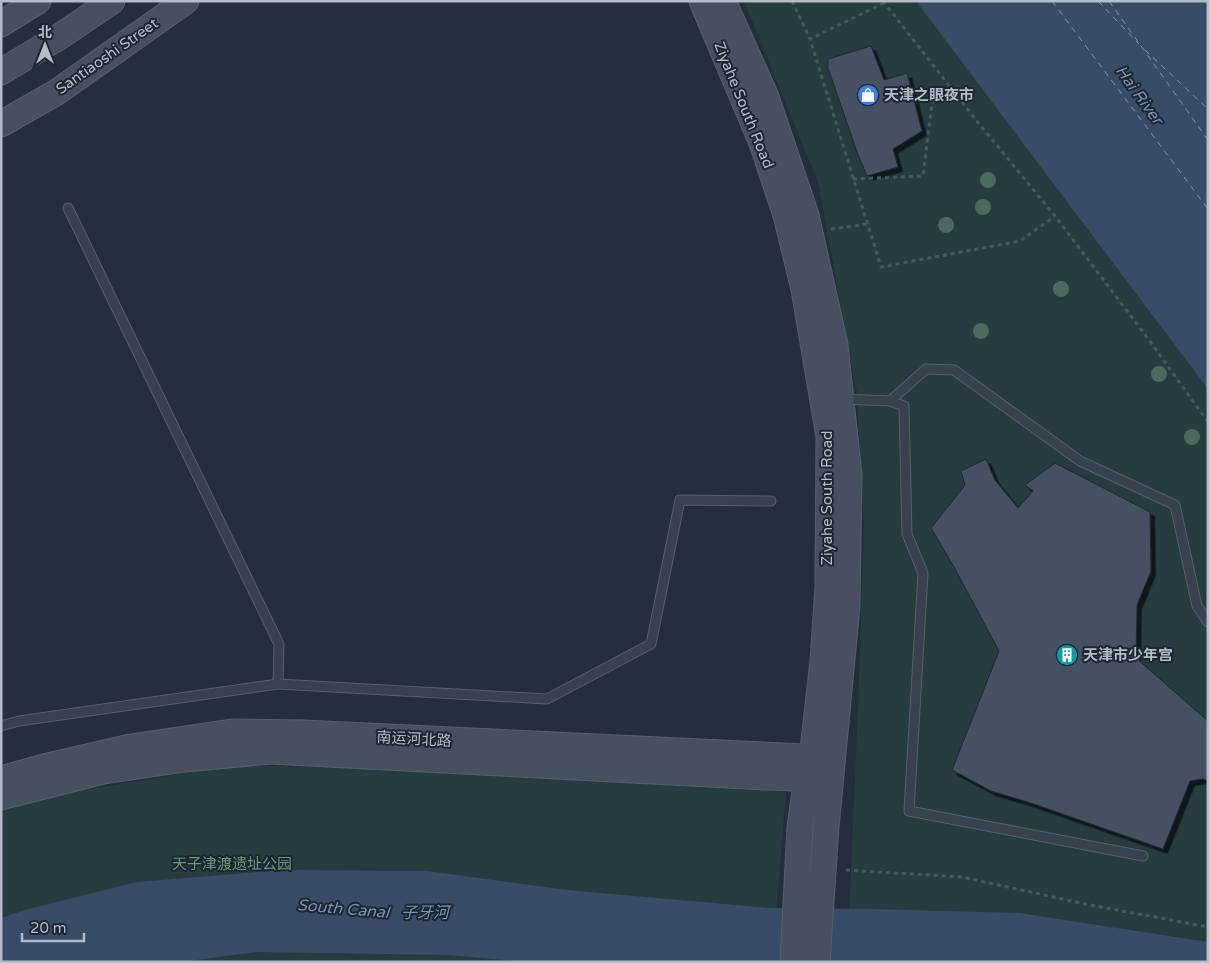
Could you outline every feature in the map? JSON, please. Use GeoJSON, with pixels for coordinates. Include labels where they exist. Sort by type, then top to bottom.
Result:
{"type":"FeatureCollection","features":[{"type":"Feature","properties":{"kind":"main road"},"geometry":{"type":"LineString","coordinates":[[1,24],[38,1]]}},
{"type":"Feature","properties":{"kind":"main road"},"geometry":{"type":"LineString","coordinates":[[1,72],[60,37],[112,1]]}},
{"type":"Feature","properties":{"kind":"main road","name":"Santiaoshi Street"},"geometry":{"type":"LineString","coordinates":[[1,124],[57,92],[186,1]]}},
{"type":"Feature","properties":{"kind":"main road","name":"Ziyahe South Road"},"geometry":{"type":"LineString","coordinates":[[702,1],[762,143],[786,215],[804,289],[829,437],[828,587],[823,661],[820,768],[823,868],[817,962]]}},
{"type":"Feature","properties":{"kind":"main road","name":"Ziyahe South Road"},"geometry":{"type":"LineString","coordinates":[[723,1],[766,97],[806,215],[835,345],[849,475],[847,606],[820,768],[800,827],[793,962]]}},
{"type":"Feature","properties":{"kind":"main road","name":"南运河北路"},"geometry":{"type":"LineString","coordinates":[[1,779],[131,746],[232,732],[303,733],[820,768]]}},
{"type":"Feature","properties":{"kind":"main road","name":"南运河北路"},"geometry":{"type":"LineString","coordinates":[[1,797],[104,771],[185,759],[270,751],[766,777],[820,768]]}},
{"type":"Feature","properties":{"kind":"lane"},"geometry":{"type":"LineString","coordinates":[[68,208],[279,644],[278,684]]}},
{"type":"Feature","properties":{"kind":"lane"},"geometry":{"type":"LineString","coordinates":[[890,401],[926,369],[954,370],[1080,462],[1175,504],[1196,606],[1208,622]]}},
{"type":"Feature","properties":{"kind":"lane"},"geometry":{"type":"LineString","coordinates":[[841,400],[890,401],[904,406],[907,534],[923,573],[909,811],[1143,856]]}},
{"type":"Feature","properties":{"kind":"lane"},"geometry":{"type":"LineString","coordinates":[[1,726],[19,721],[278,684],[547,699],[652,644],[680,500],[772,501]]}},
{"type":"Feature","properties":{"kind":"path"},"geometry":{"type":"LineString","coordinates":[[792,1],[810,39],[880,267],[1020,241],[1055,216]]}},
{"type":"Feature","properties":{"kind":"path"},"geometry":{"type":"LineString","coordinates":[[810,39],[884,2],[950,87],[1055,216],[1208,422]]}},
{"type":"Feature","properties":{"kind":"path"},"geometry":{"type":"LineString","coordinates":[[853,179],[923,176],[932,103],[950,87]]}},
{"type":"Feature","properties":{"kind":"path"},"geometry":{"type":"LineString","coordinates":[[810,231],[867,224]]}},
{"type":"Feature","properties":{"kind":"path"},"geometry":{"type":"LineString","coordinates":[[823,868],[962,877],[1085,904],[1208,927]]}},
{"type":"Feature","properties":{"kind":"green space"},"geometry":{"type":"Polygon","coordinates":[[[743,1],[1208,1],[1208,962],[847,962],[864,531],[857,393],[818,182],[743,1]]]}},
{"type":"Feature","properties":{"kind":"green space","name":"天子津渡遗址公园"},"geometry":{"type":"Polygon","coordinates":[[[232,765],[383,769],[786,792],[772,962],[1,962],[1,809],[31,799],[232,765]]]}},
{"type":"Feature","properties":{"kind":"water","name":"Hai River"},"geometry":{"type":"Polygon","coordinates":[[[916,1],[1208,1],[1208,389],[916,1]]]}},
{"type":"Feature","properties":{"kind":"water","name":"子牙河"},"geometry":{"type":"Polygon","coordinates":[[[283,870],[427,871],[567,890],[769,908],[1019,913],[1208,942],[1208,962],[528,962],[448,955],[256,952],[181,962],[1,962],[1,918],[25,910],[137,882],[283,870]]]}},
{"type":"Feature","properties":{"kind":"building"},"geometry":{"type":"Polygon","coordinates":[[[871,46],[884,80],[907,73],[922,131],[893,149],[898,167],[867,176],[828,68],[828,59],[871,46]]]}},
{"type":"Feature","properties":{"kind":"building","name":"天津市少年宫"},"geometry":{"type":"Polygon","coordinates":[[[986,459],[995,480],[1018,508],[1033,491],[1025,485],[1055,463],[1150,512],[1151,571],[1137,605],[1136,658],[1208,721],[1208,781],[1203,779],[1190,781],[1163,849],[991,791],[952,770],[999,651],[931,528],[965,485],[961,471],[986,459]]]}},
{"type":"Feature","properties":{"kind":"ferry route"},"geometry":{"type":"LineString","coordinates":[[1052,1],[1208,209]]}},
{"type":"Feature","properties":{"kind":"ferry route"},"geometry":{"type":"LineString","coordinates":[[1098,1],[1139,44]]}},
{"type":"Feature","properties":{"kind":"ferry route"},"geometry":{"type":"LineString","coordinates":[[1109,1],[1208,140]]}},
{"type":"Feature","properties":{"kind":"ferry route"},"geometry":{"type":"LineString","coordinates":[[1145,50],[1208,109]]}},
{"type":"Feature","properties":{"kind":"place","name":"天津之眼夜市"},"geometry":{"type":"Point","coordinates":[868,95]}},
{"type":"Feature","properties":{"kind":"place","name":"天津市少年宫"},"geometry":{"type":"Point","coordinates":[1067,655]}},
{"type":"Feature","properties":{"kind":"water label","name":"South Canal"},"geometry":{"type":"Point","coordinates":[343,909]}}]}
